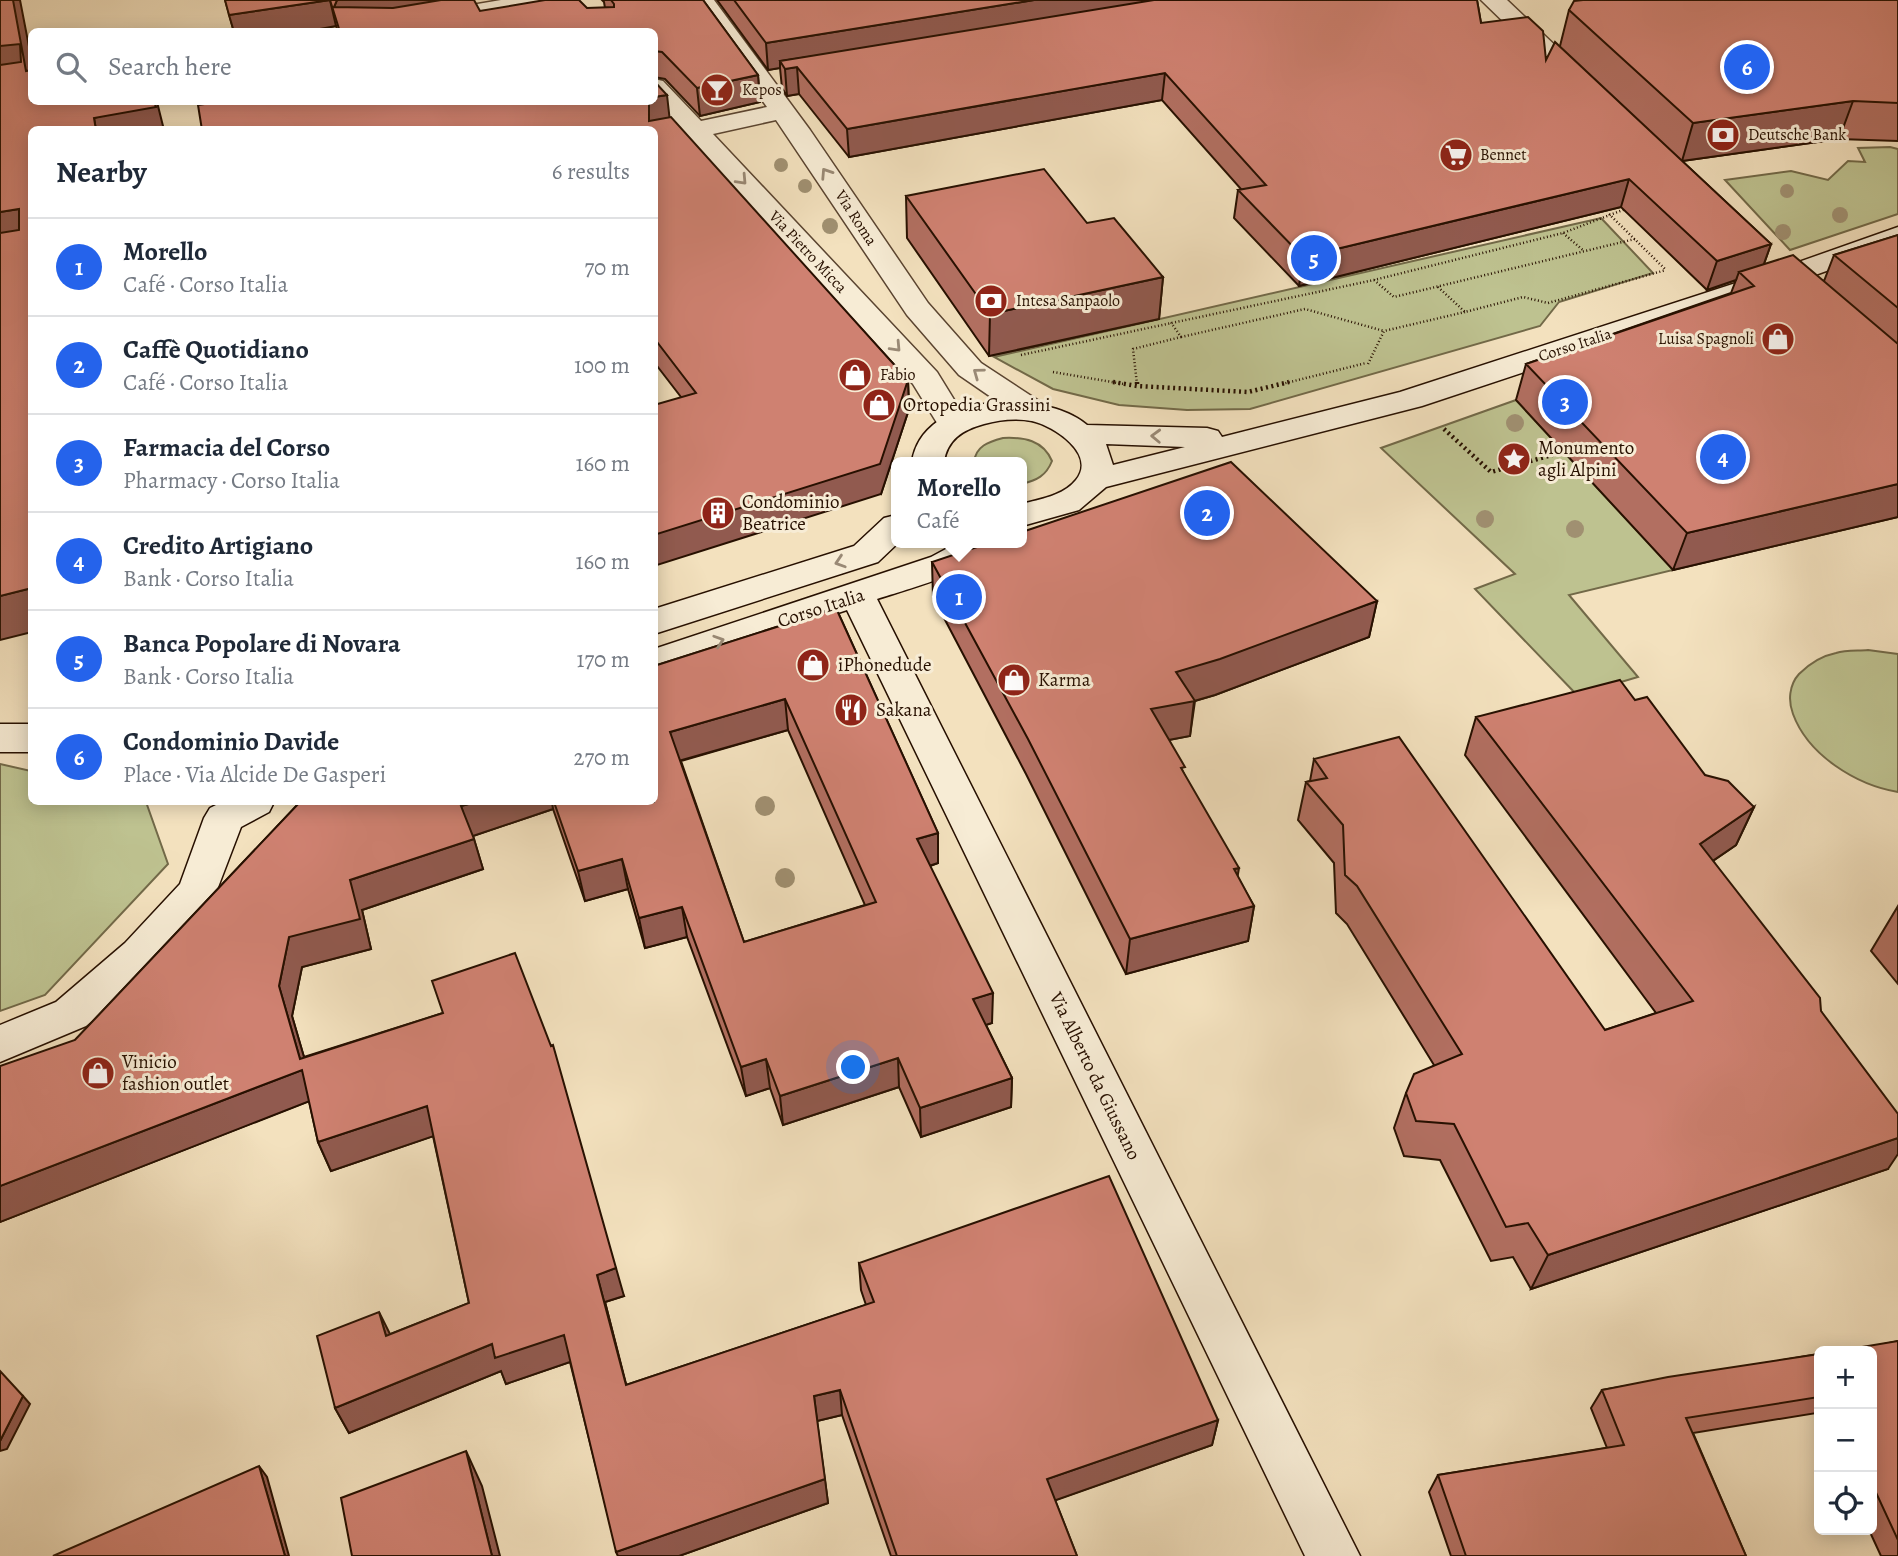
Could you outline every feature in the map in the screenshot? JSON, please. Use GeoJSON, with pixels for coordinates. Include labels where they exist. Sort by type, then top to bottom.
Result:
{"type":"FeatureCollection","features":[{"type":"Feature","properties":{"kind":"street"},"geometry":{"type":"LineString","coordinates":[[374,28],[542,0]]}},
{"type":"Feature","properties":{"kind":"street","name":"Via Roma"},"geometry":{"type":"LineString","coordinates":[[702,0],[783,111],[916,309],[970,369],[1034,412]]}},
{"type":"Feature","properties":{"kind":"street"},"geometry":{"type":"LineString","coordinates":[[1493,0],[1609,109]]}},
{"type":"Feature","properties":{"kind":"street"},"geometry":{"type":"LineString","coordinates":[[762,81],[790,76]]}},
{"type":"Feature","properties":{"kind":"street","name":"Via Pietro Micca"},"geometry":{"type":"LineString","coordinates":[[658,90],[926,379],[953,424]]}},
{"type":"Feature","properties":{"kind":"street"},"geometry":{"type":"LineString","coordinates":[[658,138],[783,111]]}},
{"type":"Feature","properties":{"kind":"street","name":"Corso Italia"},"geometry":{"type":"LineString","coordinates":[[1094,480],[1411,399],[1700,304],[1796,287],[1898,235]]}},
{"type":"Feature","properties":{"kind":"street"},"geometry":{"type":"LineString","coordinates":[[1763,253],[1796,287]]}},
{"type":"Feature","properties":{"kind":"street"},"geometry":{"type":"LineString","coordinates":[[928,457],[929,450],[937,436],[953,424],[990,411],[1034,412],[1070,424],[1095,448],[1098,464],[1094,480],[1083,494],[1066,505],[1027,514]]}},
{"type":"Feature","properties":{"kind":"street","name":"Corso Italia"},"geometry":{"type":"LineString","coordinates":[[1083,434],[1248,440]]}},
{"type":"Feature","properties":{"kind":"street","name":"Corso Italia"},"geometry":{"type":"LineString","coordinates":[[658,621],[866,554],[891,531]]}},
{"type":"Feature","properties":{"kind":"street","name":"Corso Italia"},"geometry":{"type":"LineString","coordinates":[[658,661],[858,596],[943,565],[973,548]]}},
{"type":"Feature","properties":{"kind":"street","name":"Via Alberto da Giussano"},"geometry":{"type":"LineString","coordinates":[[858,596],[1333,1556]]}},
{"type":"Feature","properties":{"kind":"street"},"geometry":{"type":"LineString","coordinates":[[0,738],[28,738]]}},
{"type":"Feature","properties":{"kind":"street"},"geometry":{"type":"LineString","coordinates":[[0,1044],[71,1014],[140,955],[198,892],[230,807]]}},
{"type":"Feature","properties":{"kind":"path"},"geometry":{"type":"LineString","coordinates":[[1014,356],[1374,280],[1563,233],[1630,207]]}},
{"type":"Feature","properties":{"kind":"path"},"geometry":{"type":"LineString","coordinates":[[1609,214],[1700,304]]}},
{"type":"Feature","properties":{"kind":"path"},"geometry":{"type":"LineString","coordinates":[[1563,233],[1585,251]]}},
{"type":"Feature","properties":{"kind":"path"},"geometry":{"type":"LineString","coordinates":[[1374,280],[1394,297],[1634,240]]}},
{"type":"Feature","properties":{"kind":"path"},"geometry":{"type":"LineString","coordinates":[[1137,386],[1133,349],[1306,309],[1384,331],[1523,297],[1548,303],[1666,270]]}},
{"type":"Feature","properties":{"kind":"path"},"geometry":{"type":"LineString","coordinates":[[1438,286],[1465,312]]}},
{"type":"Feature","properties":{"kind":"path"},"geometry":{"type":"LineString","coordinates":[[1170,321],[1181,337]]}},
{"type":"Feature","properties":{"kind":"path"},"geometry":{"type":"LineString","coordinates":[[980,376],[1021,367],[1137,386],[1248,391],[1366,363],[1384,331]]}},
{"type":"Feature","properties":{"kind":"path"},"geometry":{"type":"LineString","coordinates":[[1366,363],[1411,399],[1491,472],[1574,449],[1566,440]]}},
{"type":"Feature","properties":{"kind":"green space"},"geometry":{"type":"Polygon","coordinates":[[[1858,148],[1898,149],[1898,214],[1790,250],[1725,180],[1791,171],[1828,180],[1848,161],[1865,162],[1858,148]]]}},
{"type":"Feature","properties":{"kind":"green space"},"geometry":{"type":"Polygon","coordinates":[[[1601,218],[1653,273],[1559,302],[1540,326],[1250,409],[1187,410],[1119,405],[1053,389],[994,357],[1601,218]]]}},
{"type":"Feature","properties":{"kind":"green space"},"geometry":{"type":"Polygon","coordinates":[[[1516,400],[1673,570],[1569,595],[1638,677],[1577,695],[1475,589],[1515,574],[1381,448],[1516,400]]]}},
{"type":"Feature","properties":{"kind":"green space"},"geometry":{"type":"Polygon","coordinates":[[[1018,438],[1032,441],[1044,448],[1052,461],[1044,474],[1027,482],[1027,457],[975,457],[977,452],[992,441],[1018,438]]]}},
{"type":"Feature","properties":{"kind":"green space"},"geometry":{"type":"Polygon","coordinates":[[[1868,650],[1898,654],[1898,792],[1866,783],[1835,766],[1810,742],[1800,729],[1791,709],[1790,693],[1793,683],[1807,667],[1831,654],[1868,650]]]}},
{"type":"Feature","properties":{"kind":"green space"},"geometry":{"type":"Polygon","coordinates":[[[0,764],[28,770],[28,805],[147,805],[168,864],[45,995],[0,1011],[0,764]]]}},
{"type":"Feature","properties":{"kind":"building"},"geometry":{"type":"Polygon","coordinates":[[[0,0],[13,0],[28,71],[28,105],[156,107],[94,118],[95,126],[28,126],[28,589],[0,596],[0,233],[19,230],[19,209],[0,212],[0,65],[21,62],[20,44],[0,46],[0,0]]]}},
{"type":"Feature","properties":{"kind":"building"},"geometry":{"type":"Polygon","coordinates":[[[225,0],[330,0],[229,15],[225,0]]]}},
{"type":"Feature","properties":{"kind":"building"},"geometry":{"type":"Polygon","coordinates":[[[330,0],[337,0],[334,7],[393,8],[441,0],[474,0],[480,11],[545,0],[579,0],[587,8],[614,7],[611,0],[703,0],[758,75],[697,88],[662,52],[658,52],[658,28],[339,28],[330,0]]]}},
{"type":"Feature","properties":{"kind":"building"},"geometry":{"type":"Polygon","coordinates":[[[734,0],[1034,0],[766,43],[734,0]]]}},
{"type":"Feature","properties":{"kind":"building"},"geometry":{"type":"Polygon","coordinates":[[[1154,0],[1477,0],[1481,23],[1528,17],[1543,31],[1546,60],[1555,42],[1771,244],[1717,261],[1629,179],[1303,257],[1238,190],[1266,185],[1165,73],[847,129],[797,67],[785,69],[780,61],[1154,0]]]}},
{"type":"Feature","properties":{"kind":"building"},"geometry":{"type":"Polygon","coordinates":[[[1898,0],[1898,103],[1853,101],[1693,123],[1569,10],[1574,1],[1898,0]]]}},
{"type":"Feature","properties":{"kind":"building"},"geometry":{"type":"Polygon","coordinates":[[[658,85],[667,95],[658,96],[658,85]]]}},
{"type":"Feature","properties":{"kind":"building"},"geometry":{"type":"Polygon","coordinates":[[[198,105],[649,105],[649,121],[671,117],[908,380],[880,464],[658,534],[658,404],[696,393],[658,343],[658,126],[201,126],[198,105]]]}},
{"type":"Feature","properties":{"kind":"building"},"geometry":{"type":"Polygon","coordinates":[[[1044,169],[1087,223],[1114,218],[1163,277],[990,314],[906,196],[1044,169]]]}},
{"type":"Feature","properties":{"kind":"building"},"geometry":{"type":"Polygon","coordinates":[[[1898,235],[1898,308],[1834,255],[1898,235]]]}},
{"type":"Feature","properties":{"kind":"building"},"geometry":{"type":"Polygon","coordinates":[[[1793,255],[1898,344],[1898,484],[1687,533],[1526,364],[1754,286],[1739,272],[1793,255]]]}},
{"type":"Feature","properties":{"kind":"building"},"geometry":{"type":"Polygon","coordinates":[[[1231,462],[1377,601],[1220,659],[1176,672],[1195,701],[1151,709],[1185,767],[1181,768],[1239,868],[1234,869],[1254,906],[1130,939],[1028,739],[932,562],[974,548],[1027,548],[1027,530],[1231,462]]]}},
{"type":"Feature","properties":{"kind":"building"},"geometry":{"type":"Polygon","coordinates":[[[836,608],[938,833],[917,839],[993,993],[973,999],[1012,1078],[920,1108],[898,1058],[780,1096],[766,1059],[741,1067],[682,907],[639,918],[622,859],[578,871],[555,805],[658,805],[658,665],[836,608]],[[785,699],[670,732],[744,942],[876,902],[785,699]]]}},
{"type":"Feature","properties":{"kind":"building"},"geometry":{"type":"Polygon","coordinates":[[[1620,680],[1635,700],[1647,697],[1705,775],[1728,781],[1754,807],[1700,844],[1820,998],[1821,1011],[1898,1114],[1898,1138],[1548,1255],[1528,1223],[1506,1227],[1454,1124],[1416,1121],[1406,1093],[1414,1074],[1462,1054],[1357,886],[1345,875],[1343,825],[1306,782],[1327,778],[1314,759],[1399,737],[1605,1030],[1693,1001],[1476,717],[1620,680]]]}},
{"type":"Feature","properties":{"kind":"building"},"geometry":{"type":"Polygon","coordinates":[[[297,805],[465,805],[461,806],[474,839],[350,880],[360,919],[289,937],[279,986],[300,1059],[443,1013],[432,981],[515,953],[551,1046],[553,1045],[616,1268],[597,1275],[626,1385],[874,1302],[859,1263],[1109,1176],[1218,1420],[1047,1479],[1077,1556],[897,1556],[840,1390],[814,1396],[825,1479],[616,1552],[564,1335],[495,1358],[492,1344],[335,1408],[317,1336],[379,1312],[386,1336],[469,1303],[427,1106],[318,1142],[302,1070],[0,1186],[0,1066],[75,1040],[297,805]]]}},
{"type":"Feature","properties":{"kind":"building"},"geometry":{"type":"Polygon","coordinates":[[[1898,1341],[1898,1540],[1877,1495],[1877,1346],[1868,1346],[1898,1341]]]}},
{"type":"Feature","properties":{"kind":"building"},"geometry":{"type":"Polygon","coordinates":[[[1814,1355],[1814,1398],[1686,1418],[1746,1556],[1466,1556],[1438,1475],[1624,1445],[1602,1390],[1814,1355]]]}},
{"type":"Feature","properties":{"kind":"building"},"geometry":{"type":"Polygon","coordinates":[[[0,1371],[23,1396],[0,1441],[0,1371]]]}},
{"type":"Feature","properties":{"kind":"building"},"geometry":{"type":"Polygon","coordinates":[[[466,1451],[492,1556],[352,1556],[341,1498],[466,1451]]]}},
{"type":"Feature","properties":{"kind":"building"},"geometry":{"type":"Polygon","coordinates":[[[259,1466],[285,1556],[53,1556],[259,1466]]]}},
{"type":"Feature","properties":{"kind":"place","name":"Condominio Davide"},"geometry":{"type":"Point","coordinates":[1747,67]}},
{"type":"Feature","properties":{"kind":"place","name":"Kepos"},"geometry":{"type":"Point","coordinates":[717,90]}},
{"type":"Feature","properties":{"kind":"place","name":"Deutsche Bank"},"geometry":{"type":"Point","coordinates":[1723,135]}},
{"type":"Feature","properties":{"kind":"place","name":"Bennet"},"geometry":{"type":"Point","coordinates":[1456,155]}},
{"type":"Feature","properties":{"kind":"place","name":"Banca Popolare di Novara"},"geometry":{"type":"Point","coordinates":[1314,258]}},
{"type":"Feature","properties":{"kind":"place","name":"Intesa Sanpaolo"},"geometry":{"type":"Point","coordinates":[991,301]}},
{"type":"Feature","properties":{"kind":"place","name":"Luisa Spagnoli"},"geometry":{"type":"Point","coordinates":[1778,339]}},
{"type":"Feature","properties":{"kind":"place","name":"Fabio"},"geometry":{"type":"Point","coordinates":[855,375]}},
{"type":"Feature","properties":{"kind":"place","name":"Farmacia del Corso"},"geometry":{"type":"Point","coordinates":[1565,402]}},
{"type":"Feature","properties":{"kind":"place","name":"Ortopedia Grassini"},"geometry":{"type":"Point","coordinates":[879,405]}},
{"type":"Feature","properties":{"kind":"place","name":"Credito Artigiano"},"geometry":{"type":"Point","coordinates":[1723,457]}},
{"type":"Feature","properties":{"kind":"place","name":"Monumento agli Alpini"},"geometry":{"type":"Point","coordinates":[1514,459]}},
{"type":"Feature","properties":{"kind":"place","name":"Condominio Beatrice"},"geometry":{"type":"Point","coordinates":[718,513]}},
{"type":"Feature","properties":{"kind":"place","name":"Caffè Quotidiano"},"geometry":{"type":"Point","coordinates":[1207,513]}},
{"type":"Feature","properties":{"kind":"place","name":"Morello"},"geometry":{"type":"Point","coordinates":[959,597]}},
{"type":"Feature","properties":{"kind":"place","name":"iPhonedude"},"geometry":{"type":"Point","coordinates":[813,665]}},
{"type":"Feature","properties":{"kind":"place","name":"Karma"},"geometry":{"type":"Point","coordinates":[1014,680]}},
{"type":"Feature","properties":{"kind":"place","name":"Sakana"},"geometry":{"type":"Point","coordinates":[851,710]}},
{"type":"Feature","properties":{"kind":"place","name":"Vinicio fashion outlet"},"geometry":{"type":"Point","coordinates":[98,1073]}}]}
